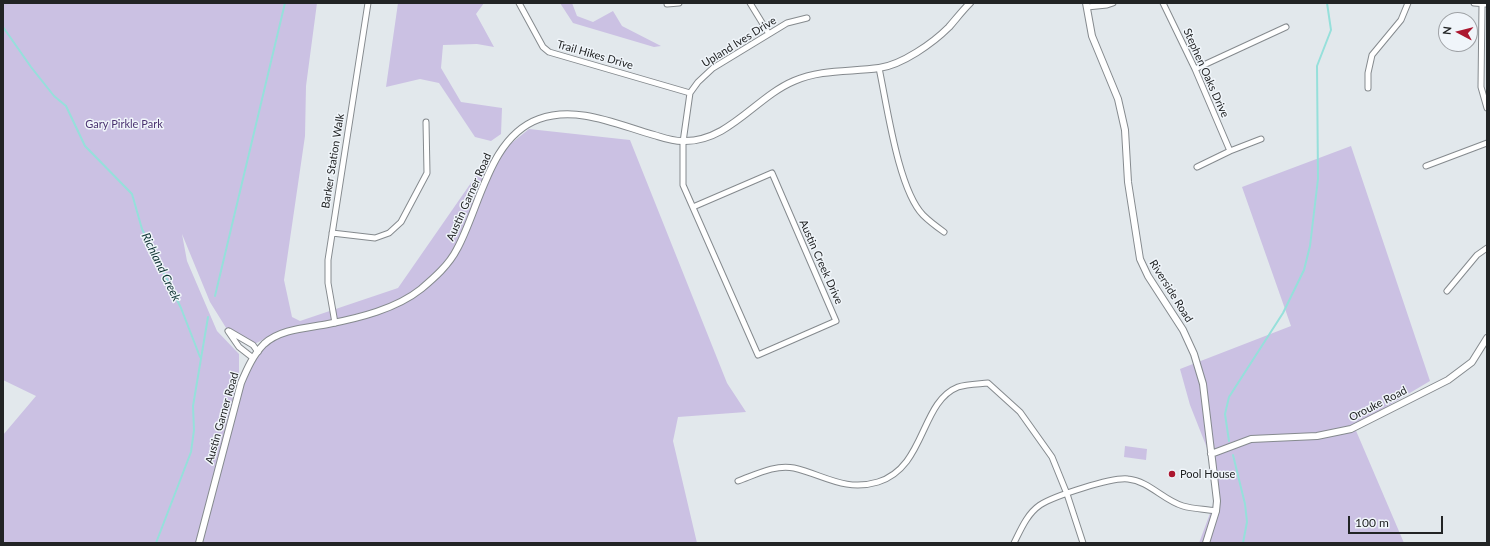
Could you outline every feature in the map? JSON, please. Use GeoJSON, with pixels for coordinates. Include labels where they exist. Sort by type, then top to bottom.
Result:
{"type":"FeatureCollection","features":[{"type":"Feature","properties":{"kind":"street","name":"Barker Station Walk"},"geometry":{"type":"LineString","coordinates":[[335,323],[328,283],[328,260],[368,3]]}},
{"type":"Feature","properties":{"kind":"street","name":"Trail Hikes Drive"},"geometry":{"type":"LineString","coordinates":[[519,3],[543,47],[549,52],[690,93]]}},
{"type":"Feature","properties":{"kind":"street"},"geometry":{"type":"LineString","coordinates":[[667,4],[679,3]]}},
{"type":"Feature","properties":{"kind":"street"},"geometry":{"type":"LineString","coordinates":[[750,3],[769,34]]}},
{"type":"Feature","properties":{"kind":"street","name":"Austin Garner Road"},"geometry":{"type":"LineString","coordinates":[[200,543],[241,383],[253,358],[264,344],[279,334],[335,323],[398,303],[418,291],[440,272],[457,250],[498,154],[516,132],[529,123],[561,113],[582,115],[672,140],[683,142],[694,141],[718,133],[763,100],[794,81],[816,74],[879,68],[925,47],[949,27],[970,3]]}},
{"type":"Feature","properties":{"kind":"street"},"geometry":{"type":"LineString","coordinates":[[1086,5],[1107,5],[1113,3]]}},
{"type":"Feature","properties":{"kind":"street","name":"Stephen Oaks Drive"},"geometry":{"type":"LineString","coordinates":[[1163,3],[1195,69],[1230,151]]}},
{"type":"Feature","properties":{"kind":"street"},"geometry":{"type":"LineString","coordinates":[[1368,88],[1368,74],[1372,55],[1401,20],[1408,3]]}},
{"type":"Feature","properties":{"kind":"street"},"geometry":{"type":"LineString","coordinates":[[1474,3],[1484,4],[1481,88],[1487,108]]}},
{"type":"Feature","properties":{"kind":"street","name":"Riverside Road"},"geometry":{"type":"LineString","coordinates":[[1086,5],[1092,36],[1118,99],[1126,130],[1128,182],[1140,259],[1148,276],[1183,330],[1194,354],[1203,384],[1217,501],[1216,511],[1206,543]]}},
{"type":"Feature","properties":{"kind":"street","name":"Upland Ives Drive"},"geometry":{"type":"LineString","coordinates":[[690,93],[698,82],[713,68],[787,24],[807,18]]}},
{"type":"Feature","properties":{"kind":"street"},"geometry":{"type":"LineString","coordinates":[[1195,69],[1286,27]]}},
{"type":"Feature","properties":{"kind":"street"},"geometry":{"type":"LineString","coordinates":[[879,68],[902,175],[910,194],[922,214],[944,232]]}},
{"type":"Feature","properties":{"kind":"street"},"geometry":{"type":"LineString","coordinates":[[683,142],[690,93]]}},
{"type":"Feature","properties":{"kind":"street"},"geometry":{"type":"LineString","coordinates":[[332,233],[375,238],[389,233],[401,222],[427,173],[426,122]]}},
{"type":"Feature","properties":{"kind":"street"},"geometry":{"type":"LineString","coordinates":[[1197,167],[1230,151],[1261,139]]}},
{"type":"Feature","properties":{"kind":"street","name":"Austin Creek Drive"},"geometry":{"type":"LineString","coordinates":[[683,142],[684,185],[693,207],[758,355],[836,321],[772,173],[693,207]]}},
{"type":"Feature","properties":{"kind":"street"},"geometry":{"type":"LineString","coordinates":[[1426,166],[1487,142]]}},
{"type":"Feature","properties":{"kind":"street"},"geometry":{"type":"LineString","coordinates":[[1447,291],[1477,255],[1487,248]]}},
{"type":"Feature","properties":{"kind":"street"},"geometry":{"type":"LineString","coordinates":[[253,358],[239,347],[228,331],[254,345],[258,352]]}},
{"type":"Feature","properties":{"kind":"street","name":"Orouke Road"},"geometry":{"type":"LineString","coordinates":[[1211,454],[1251,439],[1317,436],[1351,429],[1448,380],[1472,362],[1487,338]]}},
{"type":"Feature","properties":{"kind":"street"},"geometry":{"type":"LineString","coordinates":[[738,481],[766,470],[792,468],[835,482],[858,486],[880,482],[898,471],[912,456],[942,398],[958,387],[988,383],[1020,412],[1052,457],[1067,494],[1083,543]]}},
{"type":"Feature","properties":{"kind":"street"},"geometry":{"type":"LineString","coordinates":[[1014,543],[1026,519],[1040,505],[1067,494],[1114,479],[1128,479],[1149,486],[1170,500],[1183,506],[1216,511]]}},
{"type":"Feature","properties":{"kind":"green space","name":"Gary Pirkle Park"},"geometry":{"type":"Polygon","coordinates":[[[3,3],[317,3],[306,86],[305,136],[284,280],[292,317],[300,321],[398,288],[482,167],[529,129],[630,140],[727,383],[746,412],[678,417],[673,441],[697,543],[3,543],[3,435],[36,396],[3,380],[3,3]],[[182,234],[187,261],[217,331],[239,354],[239,378],[273,334],[253,345],[228,331],[210,302],[182,234]]]}},
{"type":"Feature","properties":{"kind":"green space"},"geometry":{"type":"Polygon","coordinates":[[[398,3],[484,3],[476,14],[494,47],[477,44],[443,45],[441,68],[461,102],[502,108],[501,134],[491,141],[475,137],[439,83],[420,79],[386,87],[398,3]]]}},
{"type":"Feature","properties":{"kind":"green space"},"geometry":{"type":"Polygon","coordinates":[[[560,3],[572,3],[577,16],[593,22],[613,11],[622,26],[661,46],[654,47],[573,23],[560,3]]]}},
{"type":"Feature","properties":{"kind":"green space"},"geometry":{"type":"Polygon","coordinates":[[[1351,146],[1430,381],[1354,426],[1404,543],[1199,543],[1215,500],[1209,453],[1190,405],[1180,369],[1291,326],[1242,187],[1351,146]]]}},
{"type":"Feature","properties":{"kind":"green space"},"geometry":{"type":"Polygon","coordinates":[[[1125,446],[1147,449],[1146,460],[1124,457],[1125,446]]]}},
{"type":"Feature","properties":{"kind":"waterway"},"geometry":{"type":"LineString","coordinates":[[215,296],[285,3]]}},
{"type":"Feature","properties":{"kind":"waterway"},"geometry":{"type":"LineString","coordinates":[[1229,441],[1225,414],[1229,397],[1283,313],[1304,270],[1310,246],[1318,179],[1317,66],[1331,30],[1327,3]]}},
{"type":"Feature","properties":{"kind":"waterway","name":"Richland Creek"},"geometry":{"type":"LineString","coordinates":[[3,27],[31,67],[54,96],[66,106],[85,146],[132,194],[142,229],[181,308],[200,357]]}},
{"type":"Feature","properties":{"kind":"waterway","name":"Richland Creek"},"geometry":{"type":"LineString","coordinates":[[156,543],[191,452],[194,430],[193,406],[208,317]]}},
{"type":"Feature","properties":{"kind":"waterway"},"geometry":{"type":"LineString","coordinates":[[1233,455],[1245,504],[1247,522],[1243,543]]}},
{"type":"Feature","properties":{"kind":"place","name":"Pool House"},"geometry":{"type":"Point","coordinates":[1172,474]}}]}
